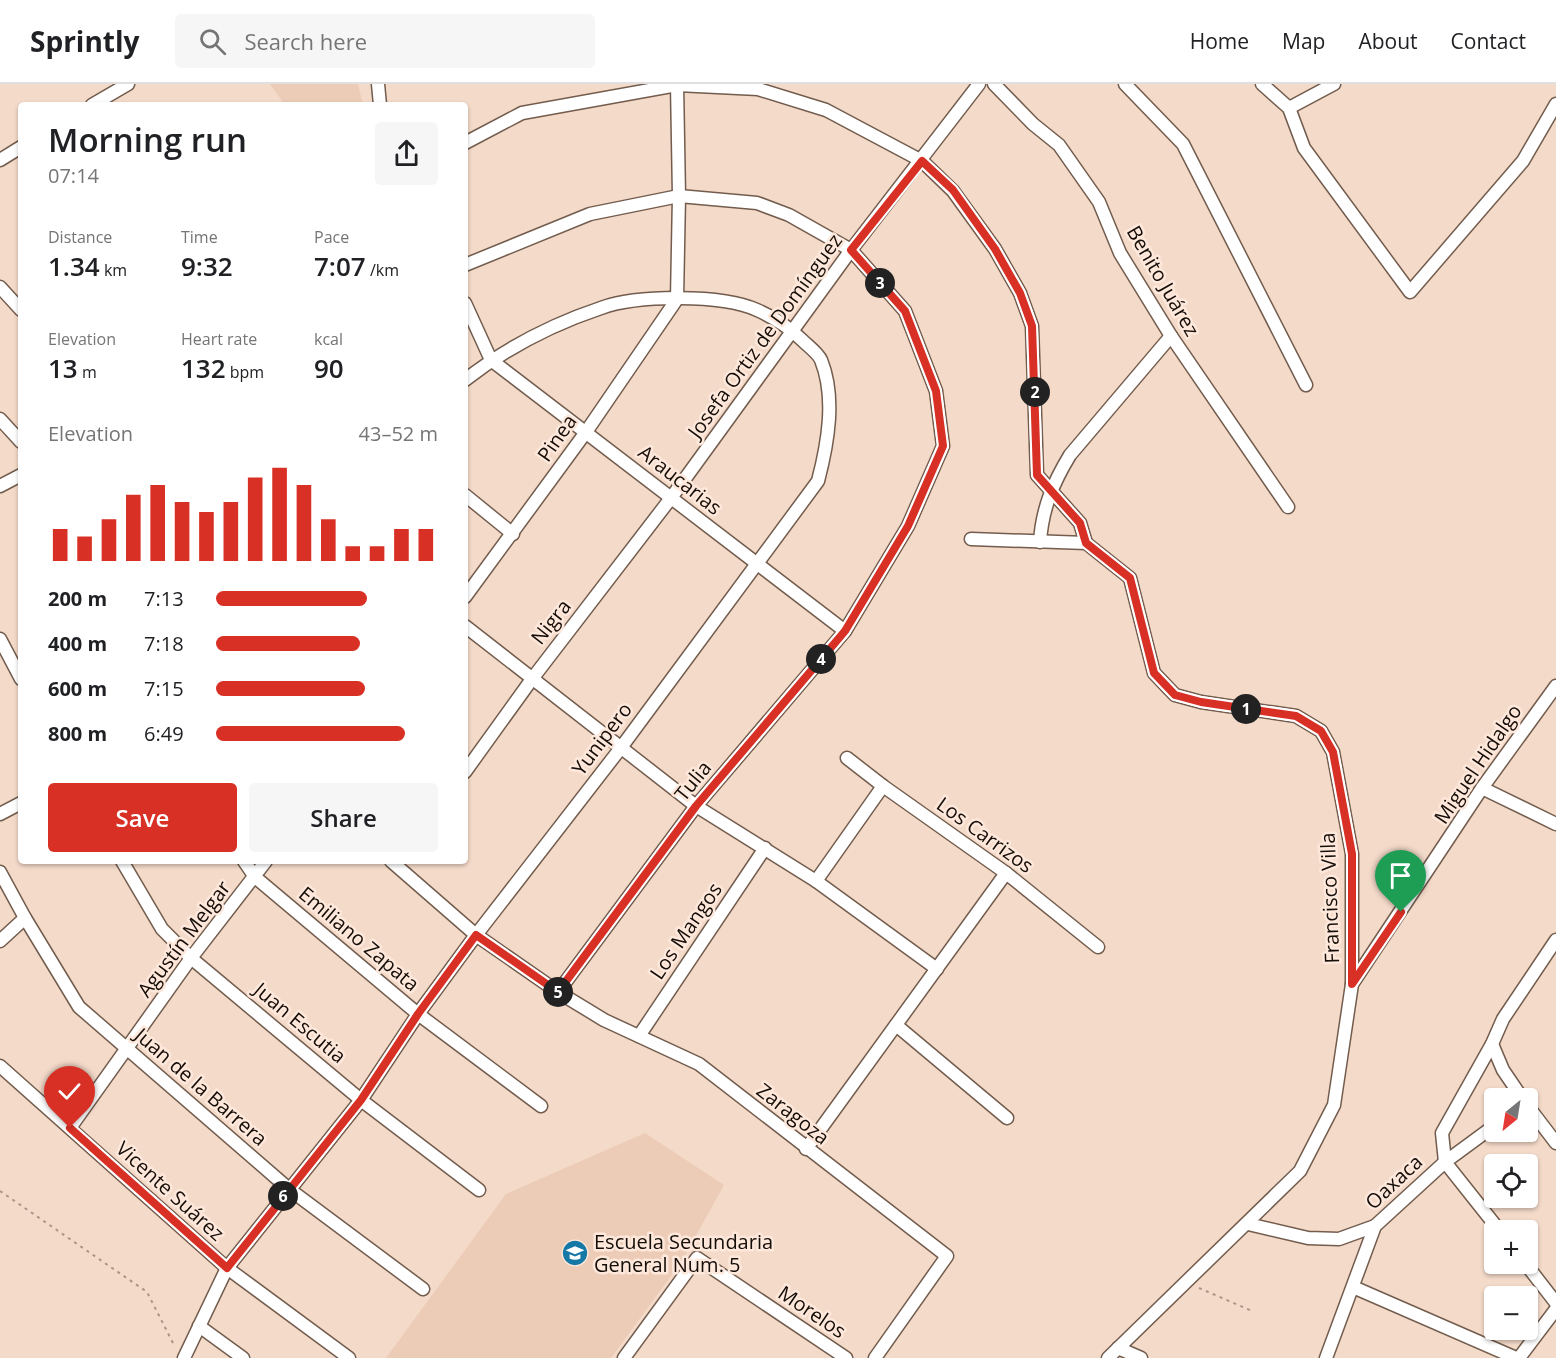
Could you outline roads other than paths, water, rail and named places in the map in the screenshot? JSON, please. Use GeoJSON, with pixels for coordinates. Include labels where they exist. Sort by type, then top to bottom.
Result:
{"type":"FeatureCollection","features":[{"type":"Feature","properties":{"kind":"street"},"geometry":{"type":"LineString","coordinates":[[97,102],[128,84]]}},
{"type":"Feature","properties":{"kind":"street"},"geometry":{"type":"LineString","coordinates":[[378,84],[380,102]]}},
{"type":"Feature","properties":{"kind":"street","name":"Josefa Ortiz de Domínguez"},"geometry":{"type":"LineString","coordinates":[[671,498],[794,332],[851,250],[922,161],[979,84]]}},
{"type":"Feature","properties":{"kind":"street","name":"Benito Juárez"},"geometry":{"type":"LineString","coordinates":[[994,84],[1033,124],[1059,145],[1100,202],[1120,253],[1171,336],[1288,507]]}},
{"type":"Feature","properties":{"kind":"street"},"geometry":{"type":"LineString","coordinates":[[1125,84],[1183,144],[1306,385]]}},
{"type":"Feature","properties":{"kind":"street"},"geometry":{"type":"LineString","coordinates":[[1262,84],[1289,108],[1304,147],[1410,292],[1523,161],[1556,104]]}},
{"type":"Feature","properties":{"kind":"street"},"geometry":{"type":"LineString","coordinates":[[1289,108],[1334,84]]}},
{"type":"Feature","properties":{"kind":"street"},"geometry":{"type":"LineString","coordinates":[[677,85],[679,196],[677,299]]}},
{"type":"Feature","properties":{"kind":"street"},"geometry":{"type":"LineString","coordinates":[[468,141],[522,113],[677,85],[758,89],[826,110],[922,161],[953,190],[995,249],[1020,293],[1032,326],[1037,475],[1080,523],[1086,543],[971,539]]}},
{"type":"Feature","properties":{"kind":"street"},"geometry":{"type":"LineString","coordinates":[[0,160],[18,149]]}},
{"type":"Feature","properties":{"kind":"street"},"geometry":{"type":"LineString","coordinates":[[468,264],[590,213],[679,196],[757,203],[789,215],[851,250],[905,311],[936,391],[943,446],[908,526],[845,631]]}},
{"type":"Feature","properties":{"kind":"street"},"geometry":{"type":"LineString","coordinates":[[0,287],[18,307]]}},
{"type":"Feature","properties":{"kind":"street"},"geometry":{"type":"LineString","coordinates":[[468,378],[491,360],[558,326],[602,307],[650,299],[722,299],[757,309],[794,332],[820,358],[828,394],[828,443],[818,481],[756,563]]}},
{"type":"Feature","properties":{"kind":"street","name":"Pinea"},"geometry":{"type":"LineString","coordinates":[[468,593],[586,432],[677,299]]}},
{"type":"Feature","properties":{"kind":"street"},"geometry":{"type":"LineString","coordinates":[[468,310],[491,360]]}},
{"type":"Feature","properties":{"kind":"street"},"geometry":{"type":"LineString","coordinates":[[1040,542],[1043,511],[1070,455],[1171,336]]}},
{"type":"Feature","properties":{"kind":"street","name":"Araucarias"},"geometry":{"type":"LineString","coordinates":[[491,360],[845,631]]}},
{"type":"Feature","properties":{"kind":"street"},"geometry":{"type":"LineString","coordinates":[[0,419],[18,439]]}},
{"type":"Feature","properties":{"kind":"street"},"geometry":{"type":"LineString","coordinates":[[0,486],[18,477]]}},
{"type":"Feature","properties":{"kind":"street"},"geometry":{"type":"LineString","coordinates":[[468,497],[513,534]]}},
{"type":"Feature","properties":{"kind":"street","name":"Nigra"},"geometry":{"type":"LineString","coordinates":[[468,768],[532,679],[671,498]]}},
{"type":"Feature","properties":{"kind":"street","name":"Francisco Villa"},"geometry":{"type":"LineString","coordinates":[[1086,543],[1130,578],[1154,673],[1175,695],[1201,702],[1296,716],[1321,731],[1333,752],[1352,854],[1352,984],[1334,1105],[1300,1171],[1108,1358]]}},
{"type":"Feature","properties":{"kind":"street","name":"Yunipero"},"geometry":{"type":"LineString","coordinates":[[180,1353],[199,1326],[227,1268],[361,1100],[418,1014],[476,935],[620,749],[756,563]]}},
{"type":"Feature","properties":{"kind":"street"},"geometry":{"type":"LineString","coordinates":[[468,629],[696,806],[816,881],[937,969]]}},
{"type":"Feature","properties":{"kind":"street","name":"Tulia"},"geometry":{"type":"LineString","coordinates":[[558,992],[696,806],[845,631]]}},
{"type":"Feature","properties":{"kind":"street"},"geometry":{"type":"LineString","coordinates":[[0,639],[18,673]]}},
{"type":"Feature","properties":{"kind":"street","name":"Miguel Hidalgo"},"geometry":{"type":"LineString","coordinates":[[1352,984],[1482,788],[1556,687]]}},
{"type":"Feature","properties":{"kind":"street","name":"Los Carrizos"},"geometry":{"type":"LineString","coordinates":[[847,758],[1006,873],[1098,947]]}},
{"type":"Feature","properties":{"kind":"street"},"geometry":{"type":"LineString","coordinates":[[816,881],[883,786]]}},
{"type":"Feature","properties":{"kind":"street"},"geometry":{"type":"LineString","coordinates":[[1482,788],[1556,824]]}},
{"type":"Feature","properties":{"kind":"street"},"geometry":{"type":"LineString","coordinates":[[0,814],[18,805]]}},
{"type":"Feature","properties":{"kind":"street","name":"Los Mangos"},"geometry":{"type":"LineString","coordinates":[[639,1036],[765,848]]}},
{"type":"Feature","properties":{"kind":"street","name":"Juan Escutia"},"geometry":{"type":"LineString","coordinates":[[124,864],[162,929],[191,958],[361,1100],[479,1190]]}},
{"type":"Feature","properties":{"kind":"street","name":"Emiliano Zapata"},"geometry":{"type":"LineString","coordinates":[[246,864],[255,877],[418,1014],[541,1106]]}},
{"type":"Feature","properties":{"kind":"street","name":"Agustín Melgar"},"geometry":{"type":"LineString","coordinates":[[70,1128],[191,958],[264,864]]}},
{"type":"Feature","properties":{"kind":"street","name":"Zaragoza"},"geometry":{"type":"LineString","coordinates":[[398,864],[476,935],[558,992],[604,1020],[699,1064],[947,1256],[875,1358]]}},
{"type":"Feature","properties":{"kind":"street","name":"Juan de la Barrera"},"geometry":{"type":"LineString","coordinates":[[0,872],[79,1007],[289,1189],[423,1289]]}},
{"type":"Feature","properties":{"kind":"street"},"geometry":{"type":"LineString","coordinates":[[806,1149],[1006,873]]}},
{"type":"Feature","properties":{"kind":"street"},"geometry":{"type":"LineString","coordinates":[[0,941],[25,918]]}},
{"type":"Feature","properties":{"kind":"street"},"geometry":{"type":"LineString","coordinates":[[1491,1220],[1445,1162],[1442,1133],[1492,1044],[1503,1019],[1556,940]]}},
{"type":"Feature","properties":{"kind":"street"},"geometry":{"type":"LineString","coordinates":[[896,1025],[1007,1118]]}},
{"type":"Feature","properties":{"kind":"street"},"geometry":{"type":"LineString","coordinates":[[1492,1044],[1503,1070],[1515,1088]]}},
{"type":"Feature","properties":{"kind":"street","name":"Vicente Suárez"},"geometry":{"type":"LineString","coordinates":[[0,1066],[227,1268],[349,1358]]}},
{"type":"Feature","properties":{"kind":"street"},"geometry":{"type":"LineString","coordinates":[[1538,1119],[1556,1143]]}},
{"type":"Feature","properties":{"kind":"street","name":"Oaxaca"},"geometry":{"type":"LineString","coordinates":[[1326,1358],[1375,1226],[1445,1162],[1484,1133]]}},
{"type":"Feature","properties":{"kind":"street"},"geometry":{"type":"LineString","coordinates":[[1248,1224],[1308,1238],[1340,1239],[1375,1226]]}},
{"type":"Feature","properties":{"kind":"street","name":"Morelos"},"geometry":{"type":"LineString","coordinates":[[624,1358],[697,1258],[846,1358]]}},
{"type":"Feature","properties":{"kind":"street"},"geometry":{"type":"LineString","coordinates":[[1534,1274],[1556,1303]]}},
{"type":"Feature","properties":{"kind":"street"},"geometry":{"type":"LineString","coordinates":[[1353,1287],[1517,1358],[1556,1309]]}},
{"type":"Feature","properties":{"kind":"street"},"geometry":{"type":"LineString","coordinates":[[199,1326],[243,1358]]}},
{"type":"Feature","properties":{"kind":"street"},"geometry":{"type":"LineString","coordinates":[[1118,1348],[1141,1358]]}},
{"type":"Feature","properties":{"kind":"place","name":"Escuela Secundaria General Num. 5"},"geometry":{"type":"Point","coordinates":[575,1253]}}]}
